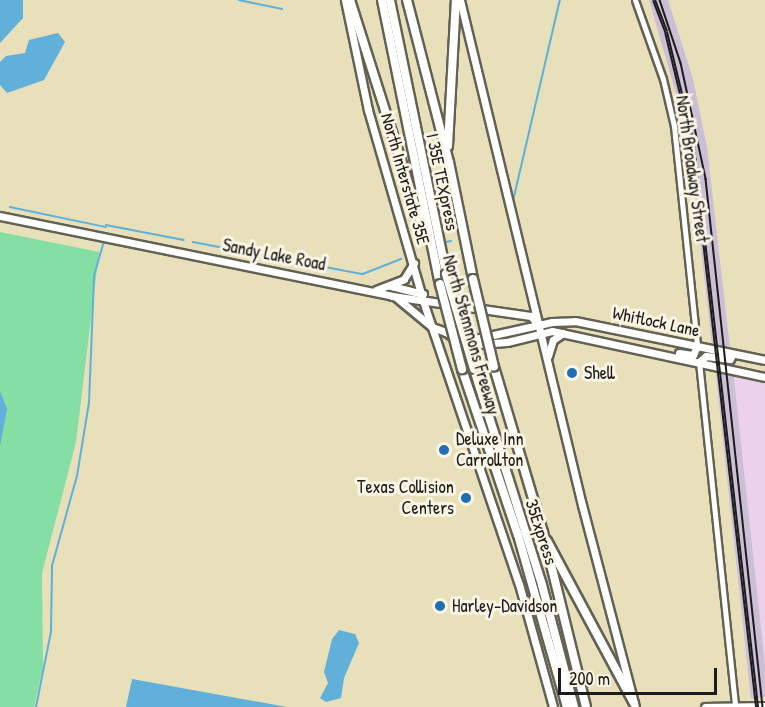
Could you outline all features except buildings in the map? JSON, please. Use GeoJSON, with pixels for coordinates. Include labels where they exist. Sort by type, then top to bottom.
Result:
{"type":"FeatureCollection","features":[{"type":"Feature","properties":{"kind":"highway"},"geometry":{"type":"LineString","coordinates":[[350,0],[436,272]]}},
{"type":"Feature","properties":{"kind":"highway"},"geometry":{"type":"LineString","coordinates":[[376,0],[390,44]]}},
{"type":"Feature","properties":{"kind":"highway","name":"North Stemmons Freeway"},"geometry":{"type":"LineString","coordinates":[[382,0],[436,272],[462,369],[521,545],[564,693],[565,707]]}},
{"type":"Feature","properties":{"kind":"highway","name":"I 35E TEXpress"},"geometry":{"type":"LineString","coordinates":[[390,0],[446,274],[474,369]]}},
{"type":"Feature","properties":{"kind":"highway","name":"North Stemmons Freeway"},"geometry":{"type":"LineString","coordinates":[[407,0],[449,162],[494,367],[543,532],[586,707]]}},
{"type":"Feature","properties":{"kind":"highway"},"geometry":{"type":"LineString","coordinates":[[449,162],[447,116],[455,50],[456,0]]}},
{"type":"Feature","properties":{"kind":"highway","name":"35Express"},"geometry":{"type":"LineString","coordinates":[[474,369],[542,585],[574,707]]}},
{"type":"Feature","properties":{"kind":"highway"},"geometry":{"type":"LineString","coordinates":[[543,532],[635,705]]}},
{"type":"Feature","properties":{"kind":"main road","name":"North Interstate 35E"},"geometry":{"type":"LineString","coordinates":[[345,0],[368,110],[414,263],[423,301],[519,584],[553,707]]}},
{"type":"Feature","properties":{"kind":"main road"},"geometry":{"type":"LineString","coordinates":[[460,0],[548,362],[635,705]]}},
{"type":"Feature","properties":{"kind":"main road","name":"Sandy Lake Road"},"geometry":{"type":"LineString","coordinates":[[0,216],[376,290],[396,297],[423,301],[433,300],[531,316],[540,327]]}},
{"type":"Feature","properties":{"kind":"main road"},"geometry":{"type":"LineString","coordinates":[[376,290],[404,279],[414,263]]}},
{"type":"Feature","properties":{"kind":"main road"},"geometry":{"type":"LineString","coordinates":[[391,286],[421,292],[433,300]]}},
{"type":"Feature","properties":{"kind":"main road"},"geometry":{"type":"LineString","coordinates":[[396,297],[432,327],[475,339],[540,327]]}},
{"type":"Feature","properties":{"kind":"main road","name":"Whitlock Lane"},"geometry":{"type":"LineString","coordinates":[[540,327],[590,323],[732,355],[765,360]]}},
{"type":"Feature","properties":{"kind":"main road","name":"Whitlock Lane"},"geometry":{"type":"LineString","coordinates":[[540,327],[765,377]]}},
{"type":"Feature","properties":{"kind":"main road"},"geometry":{"type":"LineString","coordinates":[[548,362],[553,340],[563,333]]}},
{"type":"Feature","properties":{"kind":"main road"},"geometry":{"type":"LineString","coordinates":[[639,348],[693,355],[697,346]]}},
{"type":"Feature","properties":{"kind":"main road"},"geometry":{"type":"LineString","coordinates":[[699,362],[706,356],[730,359],[732,355]]}},
{"type":"Feature","properties":{"kind":"main road"},"geometry":{"type":"LineString","coordinates":[[705,707],[765,706]]}},
{"type":"Feature","properties":{"kind":"street","name":"North Broadway Street"},"geometry":{"type":"LineString","coordinates":[[636,0],[663,79],[674,126],[697,346]]}},
{"type":"Feature","properties":{"kind":"street"},"geometry":{"type":"LineString","coordinates":[[699,362],[735,706]]}},
{"type":"Feature","properties":{"kind":"shaded area"},"geometry":{"type":"Polygon","coordinates":[[[649,0],[668,0],[693,79],[707,147],[730,348],[712,345],[688,135],[649,0]]]}},
{"type":"Feature","properties":{"kind":"shaded area"},"geometry":{"type":"Polygon","coordinates":[[[715,367],[733,370],[765,665],[765,697],[751,699],[715,367]]]}},
{"type":"Feature","properties":{"kind":"shaded area"},"geometry":{"type":"Polygon","coordinates":[[[733,375],[765,381],[765,665],[740,439],[733,375]]]}},
{"type":"Feature","properties":{"kind":"green space"},"geometry":{"type":"Polygon","coordinates":[[[0,232],[99,252],[76,442],[42,573],[43,667],[34,707],[0,707],[0,232]]]}},
{"type":"Feature","properties":{"kind":"water"},"geometry":{"type":"Polygon","coordinates":[[[0,0],[23,0],[23,18],[0,43],[0,0]]]}},
{"type":"Feature","properties":{"kind":"water"},"geometry":{"type":"Polygon","coordinates":[[[58,33],[65,42],[44,80],[7,93],[0,85],[0,62],[6,56],[25,53],[29,40],[58,33]]]}},
{"type":"Feature","properties":{"kind":"water"},"geometry":{"type":"Polygon","coordinates":[[[0,391],[7,409],[0,446],[0,391]]]}},
{"type":"Feature","properties":{"kind":"water"},"geometry":{"type":"Polygon","coordinates":[[[339,630],[355,634],[359,643],[344,678],[341,698],[326,702],[320,698],[328,683],[324,672],[332,639],[339,630]]]}},
{"type":"Feature","properties":{"kind":"water"},"geometry":{"type":"Polygon","coordinates":[[[132,679],[287,707],[126,707],[132,679]]]}},
{"type":"Feature","properties":{"kind":"waterway"},"geometry":{"type":"LineString","coordinates":[[239,0],[282,9]]}},
{"type":"Feature","properties":{"kind":"waterway"},"geometry":{"type":"LineString","coordinates":[[514,197],[560,0]]}},
{"type":"Feature","properties":{"kind":"waterway"},"geometry":{"type":"LineString","coordinates":[[10,207],[106,227]]}},
{"type":"Feature","properties":{"kind":"waterway"},"geometry":{"type":"LineString","coordinates":[[106,225],[184,240]]}},
{"type":"Feature","properties":{"kind":"waterway"},"geometry":{"type":"LineString","coordinates":[[446,242],[451,241]]}},
{"type":"Feature","properties":{"kind":"waterway"},"geometry":{"type":"LineString","coordinates":[[193,242],[363,274],[401,259]]}},
{"type":"Feature","properties":{"kind":"waterway"},"geometry":{"type":"LineString","coordinates":[[36,707],[51,632],[52,566],[77,476],[89,403],[94,276],[103,244]]}},
{"type":"Feature","properties":{"kind":"tram line"},"geometry":{"type":"LineString","coordinates":[[660,0],[681,63],[706,179],[763,707]]}},
{"type":"Feature","properties":{"kind":"railway"},"geometry":{"type":"LineString","coordinates":[[654,0],[666,32],[693,144],[757,707]]}},
{"type":"Feature","properties":{"kind":"place","name":"Shell"},"geometry":{"type":"Point","coordinates":[572,373]}},
{"type":"Feature","properties":{"kind":"place","name":"Deluxe Inn Carrollton"},"geometry":{"type":"Point","coordinates":[444,450]}},
{"type":"Feature","properties":{"kind":"place","name":"Texas Collision Centers"},"geometry":{"type":"Point","coordinates":[466,498]}},
{"type":"Feature","properties":{"kind":"place","name":"Harley-Davidson"},"geometry":{"type":"Point","coordinates":[440,606]}}]}
